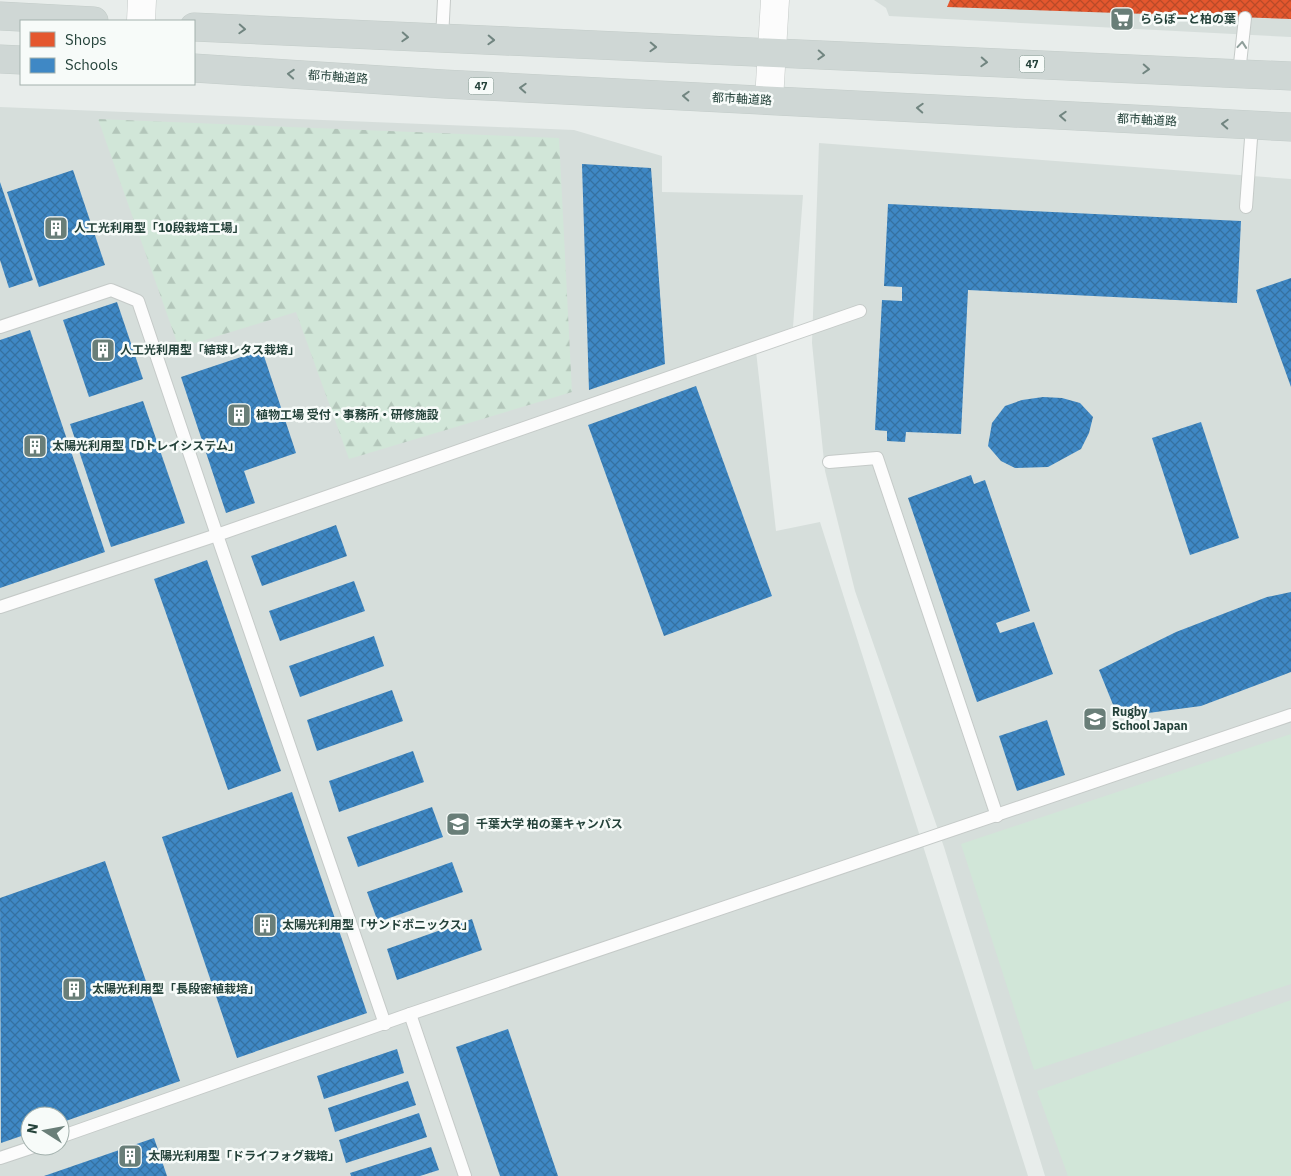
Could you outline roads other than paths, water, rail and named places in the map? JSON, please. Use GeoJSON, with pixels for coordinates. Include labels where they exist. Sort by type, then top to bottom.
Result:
{"type":"FeatureCollection","features":[{"type":"Feature","properties":{"kind":"main road"},"geometry":{"type":"LineString","coordinates":[[0,16],[75,20]]}},
{"type":"Feature","properties":{"kind":"main road","name":"47"},"geometry":{"type":"LineString","coordinates":[[195,27],[1291,76]]}},
{"type":"Feature","properties":{"kind":"main road"},"geometry":{"type":"LineString","coordinates":[[0,59],[20,60]]}},
{"type":"Feature","properties":{"kind":"main road","name":"都市軸道路"},"geometry":{"type":"LineString","coordinates":[[195,68],[444,84],[1291,127]]}},
{"type":"Feature","properties":{"kind":"street"},"geometry":{"type":"LineString","coordinates":[[141,20],[142,0]]}},
{"type":"Feature","properties":{"kind":"street"},"geometry":{"type":"LineString","coordinates":[[769,100],[775,0]]}},
{"type":"Feature","properties":{"kind":"lane"},"geometry":{"type":"LineString","coordinates":[[442,38],[444,0]]}},
{"type":"Feature","properties":{"kind":"lane"},"geometry":{"type":"LineString","coordinates":[[1240,73],[1245,18]]}},
{"type":"Feature","properties":{"kind":"lane"},"geometry":{"type":"LineString","coordinates":[[1246,207],[1252,125]]}},
{"type":"Feature","properties":{"kind":"lane"},"geometry":{"type":"LineString","coordinates":[[0,327],[111,290],[138,301],[385,1024]]}},
{"type":"Feature","properties":{"kind":"lane"},"geometry":{"type":"LineString","coordinates":[[0,606],[217,535],[860,311]]}},
{"type":"Feature","properties":{"kind":"lane"},"geometry":{"type":"LineString","coordinates":[[829,462],[877,458],[997,816]]}},
{"type":"Feature","properties":{"kind":"lane"},"geometry":{"type":"LineString","coordinates":[[70,1134],[410,1014],[1291,715]]}},
{"type":"Feature","properties":{"kind":"lane"},"geometry":{"type":"LineString","coordinates":[[410,1014],[465,1176]]}},
{"type":"Feature","properties":{"kind":"lane"},"geometry":{"type":"LineString","coordinates":[[0,1158],[20,1151]]}},
{"type":"Feature","properties":{"kind":"place","name":"ららぽーと柏の葉"},"geometry":{"type":"Point","coordinates":[1122,19]}},
{"type":"Feature","properties":{"kind":"place","name":"人工光利用型「10段栽培工場」"},"geometry":{"type":"Point","coordinates":[56,228]}},
{"type":"Feature","properties":{"kind":"place","name":"人工光利用型「結球レタス栽培」"},"geometry":{"type":"Point","coordinates":[103,350]}},
{"type":"Feature","properties":{"kind":"place","name":"植物工場 受付・事務所・研修施設"},"geometry":{"type":"Point","coordinates":[239,415]}},
{"type":"Feature","properties":{"kind":"place","name":"太陽光利用型「Dトレイシステム」"},"geometry":{"type":"Point","coordinates":[35,446]}},
{"type":"Feature","properties":{"kind":"place","name":"Rugby School Japan"},"geometry":{"type":"Point","coordinates":[1095,719]}},
{"type":"Feature","properties":{"kind":"place","name":"千葉大学 柏の葉キャンパス"},"geometry":{"type":"Point","coordinates":[458,824]}},
{"type":"Feature","properties":{"kind":"place","name":"太陽光利用型「サンドボニックス」"},"geometry":{"type":"Point","coordinates":[265,925]}},
{"type":"Feature","properties":{"kind":"place","name":"太陽光利用型「長段密植栽培」"},"geometry":{"type":"Point","coordinates":[74,989]}},
{"type":"Feature","properties":{"kind":"place","name":"太陽光利用型「ドライフォグ栽培」"},"geometry":{"type":"Point","coordinates":[130,1156]}}]}
